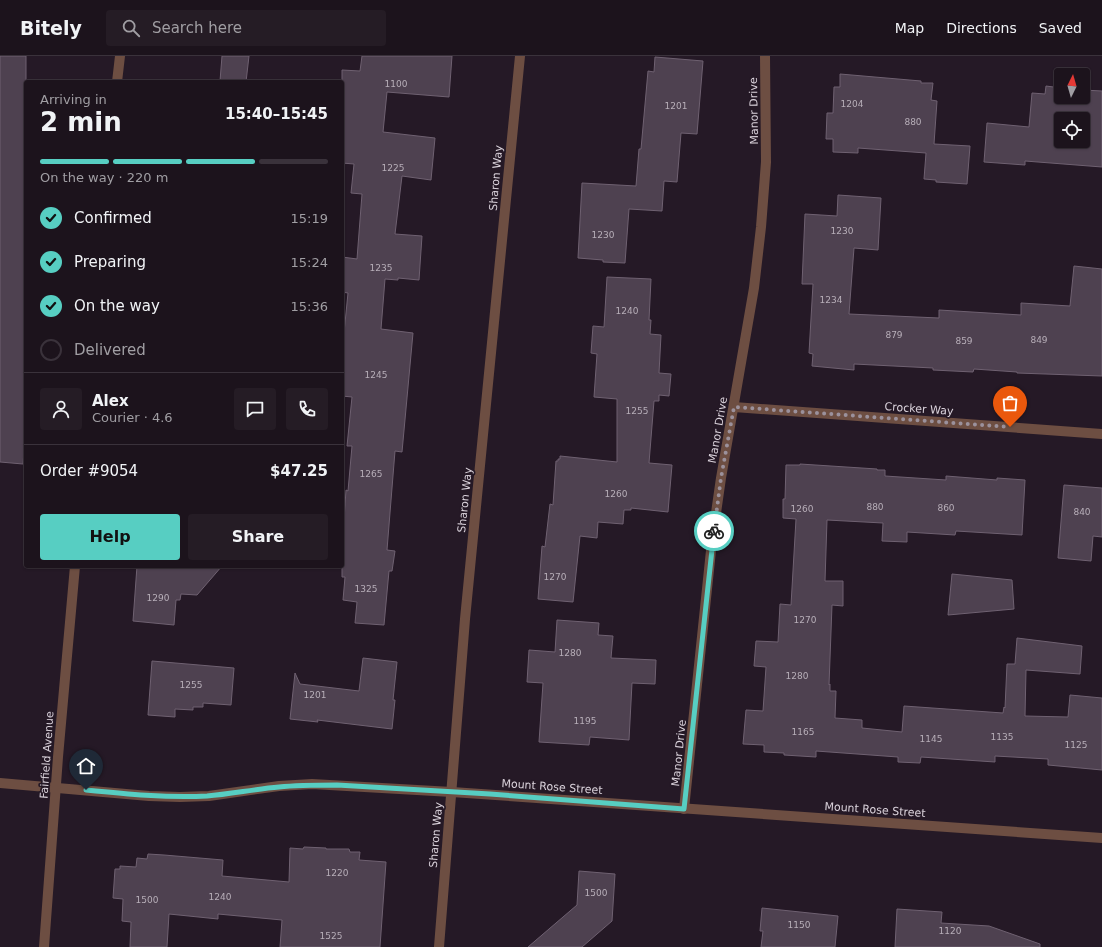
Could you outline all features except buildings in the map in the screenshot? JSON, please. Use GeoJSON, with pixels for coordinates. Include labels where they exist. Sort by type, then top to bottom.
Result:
{"type":"FeatureCollection","features":[{"type":"Feature","properties":{"kind":"street"},"geometry":{"type":"LineString","coordinates":[[117,80],[120,56]]}},
{"type":"Feature","properties":{"kind":"street","name":"Sharon Way"},"geometry":{"type":"LineString","coordinates":[[439,947],[465,619],[520,56]]}},
{"type":"Feature","properties":{"kind":"street","name":"Manor Drive"},"geometry":{"type":"LineString","coordinates":[[684,809],[712,541],[721,478],[754,288],[761,227],[766,162],[765,56]]}},
{"type":"Feature","properties":{"kind":"street","name":"Crocker Way"},"geometry":{"type":"LineString","coordinates":[[734,407],[1102,434]]}},
{"type":"Feature","properties":{"kind":"street","name":"Fairfield Avenue"},"geometry":{"type":"LineString","coordinates":[[44,947],[75,568]]}},
{"type":"Feature","properties":{"kind":"street","name":"Mount Rose Street"},"geometry":{"type":"LineString","coordinates":[[0,782],[149,796],[180,797],[209,796],[279,786],[312,784],[452,792],[1102,838]]}},
{"type":"Feature","properties":{"kind":"way so far"},"geometry":{"type":"LineString","coordinates":[[714,531],[721,478],[734,407],[1010,427]]}},
{"type":"Feature","properties":{"kind":"route"},"geometry":{"type":"LineString","coordinates":[[86,790],[149,796],[180,797],[209,796],[279,786],[312,784],[490,794],[684,809],[689,775],[714,531]]}}]}
